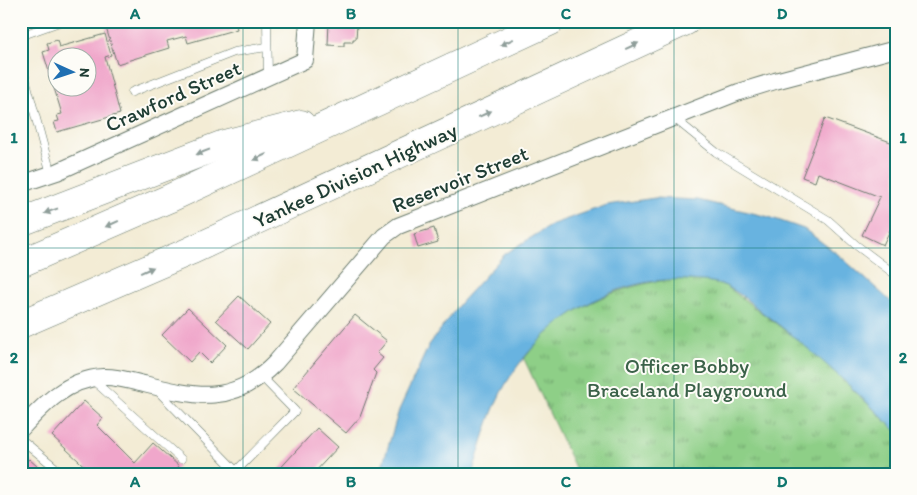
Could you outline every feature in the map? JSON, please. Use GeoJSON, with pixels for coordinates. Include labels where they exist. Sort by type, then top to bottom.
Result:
{"type":"FeatureCollection","features":[{"type":"Feature","properties":{"kind":"highway"},"geometry":{"type":"LineString","coordinates":[[21,263],[168,199],[551,21]]}},
{"type":"Feature","properties":{"kind":"highway","name":"Yankee Division Highway"},"geometry":{"type":"LineString","coordinates":[[21,324],[112,286],[686,21]]}},
{"type":"Feature","properties":{"kind":"highway"},"geometry":{"type":"LineString","coordinates":[[21,222],[224,144],[368,106]]}},
{"type":"Feature","properties":{"kind":"highway"},"geometry":{"type":"LineString","coordinates":[[21,344],[112,286]]}},
{"type":"Feature","properties":{"kind":"street","name":"Crawford Street"},"geometry":{"type":"LineString","coordinates":[[21,184],[51,174],[306,60],[308,21]]}},
{"type":"Feature","properties":{"kind":"street","name":"Reservoir Street"},"geometry":{"type":"LineString","coordinates":[[21,430],[58,393],[92,378],[111,377],[198,394],[225,394],[246,387],[261,376],[384,236],[398,226],[766,83],[896,49]]}},
{"type":"Feature","properties":{"kind":"lane"},"geometry":{"type":"LineString","coordinates":[[21,42],[24,35],[62,21]]}},
{"type":"Feature","properties":{"kind":"lane"},"geometry":{"type":"LineString","coordinates":[[267,21],[268,76]]}},
{"type":"Feature","properties":{"kind":"lane"},"geometry":{"type":"LineString","coordinates":[[132,92],[234,52],[267,47]]}},
{"type":"Feature","properties":{"kind":"lane"},"geometry":{"type":"LineString","coordinates":[[21,63],[51,174]]}},
{"type":"Feature","properties":{"kind":"lane"},"geometry":{"type":"LineString","coordinates":[[674,118],[716,152],[828,220],[863,251],[896,275]]}},
{"type":"Feature","properties":{"kind":"lane"},"geometry":{"type":"LineString","coordinates":[[153,386],[236,473],[295,411],[261,376]]}},
{"type":"Feature","properties":{"kind":"lane"},"geometry":{"type":"LineString","coordinates":[[92,378],[181,459]]}},
{"type":"Feature","properties":{"kind":"lane"},"geometry":{"type":"LineString","coordinates":[[21,439],[63,474]]}},
{"type":"Feature","properties":{"kind":"green space","name":"Officer Bobby Braceland Playground"},"geometry":{"type":"Polygon","coordinates":[[[675,279],[708,281],[726,286],[815,353],[896,431],[896,474],[578,474],[524,359],[554,327],[590,303],[631,287],[675,279]]]}},
{"type":"Feature","properties":{"kind":"water"},"geometry":{"type":"Polygon","coordinates":[[[655,198],[698,200],[769,217],[804,229],[840,256],[896,306],[896,431],[815,355],[736,292],[722,284],[713,282],[661,280],[634,285],[608,294],[584,306],[541,339],[523,360],[501,392],[487,427],[472,474],[380,474],[399,410],[429,345],[461,302],[505,254],[553,224],[607,205],[655,198]]]}},
{"type":"Feature","properties":{"kind":"building"},"geometry":{"type":"Polygon","coordinates":[[[104,21],[235,21],[237,29],[188,43],[186,36],[167,41],[169,48],[117,64],[104,21]]]}},
{"type":"Feature","properties":{"kind":"building"},"geometry":{"type":"Polygon","coordinates":[[[329,21],[355,21],[354,25],[357,25],[356,39],[353,39],[353,42],[344,42],[344,46],[328,45],[329,21]]]}},
{"type":"Feature","properties":{"kind":"building"},"geometry":{"type":"Polygon","coordinates":[[[105,34],[111,55],[105,57],[120,114],[57,132],[54,122],[59,121],[57,115],[62,114],[57,98],[98,98],[98,48],[48,48],[47,43],[57,40],[59,47],[105,34]]]}},
{"type":"Feature","properties":{"kind":"building"},"geometry":{"type":"Polygon","coordinates":[[[48,50],[48,68],[43,52],[48,50]]]}},
{"type":"Feature","properties":{"kind":"building"},"geometry":{"type":"Polygon","coordinates":[[[825,118],[896,144],[896,233],[890,230],[883,245],[862,235],[880,197],[818,173],[815,182],[802,177],[825,118]]]}},
{"type":"Feature","properties":{"kind":"building"},"geometry":{"type":"Polygon","coordinates":[[[434,228],[438,242],[418,248],[414,234],[434,228]]]}},
{"type":"Feature","properties":{"kind":"building"},"geometry":{"type":"Polygon","coordinates":[[[239,296],[270,324],[248,349],[216,320],[239,296]]]}},
{"type":"Feature","properties":{"kind":"building"},"geometry":{"type":"Polygon","coordinates":[[[188,308],[227,345],[210,363],[199,352],[190,362],[162,335],[188,308]]]}},
{"type":"Feature","properties":{"kind":"building"},"geometry":{"type":"Polygon","coordinates":[[[355,315],[387,341],[377,353],[383,358],[373,370],[376,373],[360,417],[346,433],[293,388],[355,315]]]}},
{"type":"Feature","properties":{"kind":"building"},"geometry":{"type":"Polygon","coordinates":[[[84,401],[103,418],[97,425],[135,463],[153,443],[179,466],[173,474],[93,474],[52,436],[84,401]]]}},
{"type":"Feature","properties":{"kind":"building"},"geometry":{"type":"Polygon","coordinates":[[[317,428],[338,447],[313,474],[275,474],[317,428]]]}},
{"type":"Feature","properties":{"kind":"building"},"geometry":{"type":"Polygon","coordinates":[[[29,459],[46,474],[21,474],[21,467],[29,459]]]}}]}
